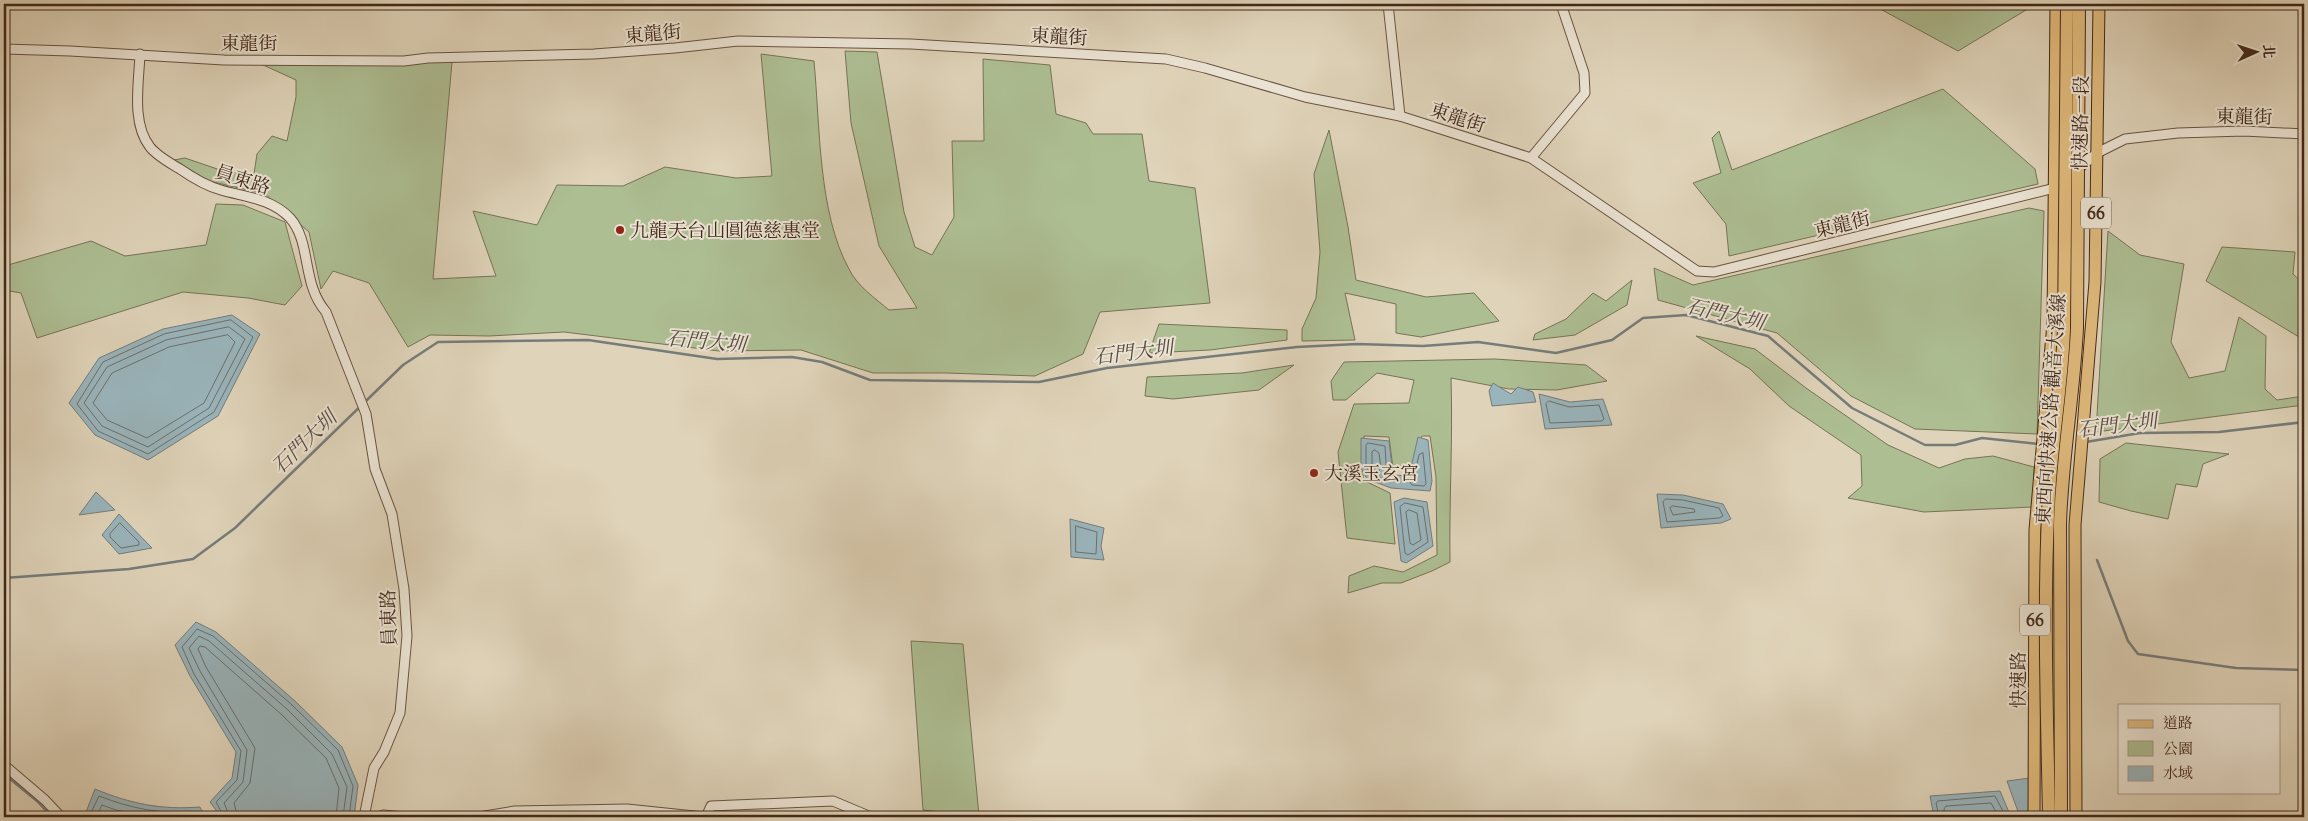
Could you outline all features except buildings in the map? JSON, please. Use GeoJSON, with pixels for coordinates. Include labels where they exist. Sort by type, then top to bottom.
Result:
{"type":"FeatureCollection","features":[{"type":"Feature","properties":{"kind":"highway","name":"東西向快速公路 觀音大溪線"},"geometry":{"type":"LineString","coordinates":[[2048,817],[2048,524],[2051,467],[2062,374],[2064,328],[2068,4]]}},
{"type":"Feature","properties":{"kind":"highway","name":"東西向快速公路 觀音大溪線"},"geometry":{"type":"LineString","coordinates":[[2061,817],[2061,514],[2075,375],[2077,328],[2079,4]]}},
{"type":"Feature","properties":{"kind":"main road","name":"快速路一段"},"geometry":{"type":"LineString","coordinates":[[2045,423],[2053,323],[2056,4]]}},
{"type":"Feature","properties":{"kind":"main road","name":"快速路一段"},"geometry":{"type":"LineString","coordinates":[[2076,817],[2075,524],[2096,282],[2099,4]]}},
{"type":"Feature","properties":{"kind":"main road","name":"快速路"},"geometry":{"type":"LineString","coordinates":[[2034,817],[2035,530],[2038,477],[2045,423]]}},
{"type":"Feature","properties":{"kind":"street"},"geometry":{"type":"LineString","coordinates":[[1388,4],[1400,116]]}},
{"type":"Feature","properties":{"kind":"street"},"geometry":{"type":"LineString","coordinates":[[1531,158],[1585,93],[1584,73],[1561,4]]}},
{"type":"Feature","properties":{"kind":"street","name":"東龍街"},"geometry":{"type":"LineString","coordinates":[[4,49],[140,54],[224,60],[404,61],[428,58],[594,54],[738,41],[911,44],[1166,59],[1205,68],[1305,97],[1400,116],[1531,158],[1697,271],[1714,272],[2055,188],[2097,153],[2125,139],[2178,133],[2244,131],[2304,134]]}},
{"type":"Feature","properties":{"kind":"street","name":"員東路"},"geometry":{"type":"LineString","coordinates":[[140,54],[138,108],[144,137],[151,148],[197,180],[220,190],[269,203],[289,218],[297,228],[304,246],[307,271],[314,292],[326,312],[366,414],[375,468],[392,514],[398,544],[404,589],[407,636],[400,713],[384,752],[374,768],[364,817]]}},
{"type":"Feature","properties":{"kind":"street"},"geometry":{"type":"LineString","coordinates":[[4,765],[45,800],[61,817]]}},
{"type":"Feature","properties":{"kind":"street"},"geometry":{"type":"LineString","coordinates":[[479,817],[515,811],[627,809],[705,817],[712,806],[833,801],[871,817]]}},
{"type":"Feature","properties":{"kind":"street"},"geometry":{"type":"LineString","coordinates":[[378,817],[383,815],[405,817]]}},
{"type":"Feature","properties":{"kind":"street"},"geometry":{"type":"LineString","coordinates":[[1256,817],[1272,817]]}},
{"type":"Feature","properties":{"kind":"green space"},"geometry":{"type":"Polygon","coordinates":[[[1871,4],[2036,4],[1958,51],[1871,4]]]}},
{"type":"Feature","properties":{"kind":"green space"},"geometry":{"type":"Polygon","coordinates":[[[845,51],[877,52],[904,212],[915,247],[932,255],[954,217],[952,141],[984,141],[983,59],[1050,65],[1056,114],[1086,123],[1093,134],[1142,134],[1149,181],[1195,188],[1210,303],[1100,312],[1083,354],[1035,376],[873,373],[801,350],[719,351],[564,332],[489,336],[430,335],[408,347],[369,283],[333,271],[321,289],[309,232],[265,194],[209,181],[174,160],[185,158],[226,172],[254,174],[257,154],[272,136],[287,141],[296,97],[296,80],[261,64],[452,62],[433,279],[496,276],[473,211],[537,225],[557,185],[623,186],[665,167],[736,178],[772,176],[761,54],[814,61],[822,168],[831,222],[839,247],[852,275],[889,310],[917,308],[879,246],[851,123],[845,51]]]}},
{"type":"Feature","properties":{"kind":"green space"},"geometry":{"type":"Polygon","coordinates":[[[1943,89],[2035,169],[2038,184],[1729,256],[1726,224],[1693,183],[1721,173],[1712,138],[1719,131],[1732,170],[1943,89]]]}},
{"type":"Feature","properties":{"kind":"green space"},"geometry":{"type":"Polygon","coordinates":[[[1329,130],[1348,227],[1356,280],[1426,297],[1474,293],[1499,321],[1421,337],[1396,333],[1396,304],[1345,293],[1355,340],[1302,341],[1302,329],[1316,298],[1320,252],[1314,174],[1329,130]]]}},
{"type":"Feature","properties":{"kind":"green space"},"geometry":{"type":"Polygon","coordinates":[[[216,204],[243,205],[285,222],[302,286],[285,305],[248,298],[183,292],[37,338],[21,293],[4,290],[4,263],[8,265],[91,241],[125,256],[206,245],[216,204]]]}},
{"type":"Feature","properties":{"kind":"green space"},"geometry":{"type":"Polygon","coordinates":[[[2029,208],[2044,211],[2037,434],[1915,429],[1851,396],[1777,333],[1658,300],[1654,268],[1693,285],[2029,208]]]}},
{"type":"Feature","properties":{"kind":"green space"},"geometry":{"type":"Polygon","coordinates":[[[2108,231],[2140,255],[2184,264],[2171,342],[2189,378],[2225,371],[2239,317],[2266,336],[2265,389],[2277,400],[2304,396],[2304,405],[2096,432],[2108,231]]]}},
{"type":"Feature","properties":{"kind":"green space"},"geometry":{"type":"Polygon","coordinates":[[[2222,247],[2295,252],[2293,274],[2304,284],[2304,340],[2206,281],[2222,247]]]}},
{"type":"Feature","properties":{"kind":"green space"},"geometry":{"type":"Polygon","coordinates":[[[1632,280],[1627,305],[1575,335],[1533,340],[1535,334],[1566,319],[1593,293],[1606,301],[1632,280]]]}},
{"type":"Feature","properties":{"kind":"green space"},"geometry":{"type":"Polygon","coordinates":[[[1159,324],[1287,330],[1287,340],[1210,350],[1149,353],[1159,324]]]}},
{"type":"Feature","properties":{"kind":"green space"},"geometry":{"type":"Polygon","coordinates":[[[1696,336],[1755,349],[1806,388],[1888,445],[1939,468],[1965,459],[1993,456],[2034,467],[2033,507],[1924,512],[1848,498],[1862,486],[1861,455],[1789,406],[1750,369],[1696,336]]]}},
{"type":"Feature","properties":{"kind":"green space"},"geometry":{"type":"Polygon","coordinates":[[[1495,359],[1586,365],[1607,381],[1557,390],[1509,389],[1451,378],[1450,562],[1401,583],[1382,583],[1348,593],[1349,576],[1374,566],[1403,572],[1437,555],[1436,477],[1430,436],[1422,436],[1412,468],[1393,468],[1389,437],[1364,436],[1363,480],[1390,493],[1395,544],[1347,538],[1338,452],[1354,404],[1409,403],[1414,380],[1377,373],[1346,400],[1333,400],[1331,381],[1344,362],[1495,359]]]}},
{"type":"Feature","properties":{"kind":"green space"},"geometry":{"type":"Polygon","coordinates":[[[1294,365],[1259,390],[1173,399],[1145,396],[1147,377],[1242,373],[1294,365]]]}},
{"type":"Feature","properties":{"kind":"green space"},"geometry":{"type":"Polygon","coordinates":[[[2126,443],[2229,454],[2203,464],[2197,487],[2176,484],[2168,519],[2099,502],[2100,459],[2126,443]]]}},
{"type":"Feature","properties":{"kind":"green space"},"geometry":{"type":"Polygon","coordinates":[[[911,641],[963,644],[979,816],[923,810],[911,641]]]}},
{"type":"Feature","properties":{"kind":"water"},"geometry":{"type":"Polygon","coordinates":[[[232,315],[260,334],[218,416],[148,460],[95,435],[69,403],[99,358],[163,329],[232,315]]]}},
{"type":"Feature","properties":{"kind":"water"},"geometry":{"type":"Polygon","coordinates":[[[1493,383],[1511,394],[1518,387],[1533,392],[1536,402],[1492,406],[1489,391],[1493,383]]]}},
{"type":"Feature","properties":{"kind":"water"},"geometry":{"type":"Polygon","coordinates":[[[1539,394],[1570,402],[1603,399],[1612,425],[1545,429],[1539,394]]]}},
{"type":"Feature","properties":{"kind":"water"},"geometry":{"type":"Polygon","coordinates":[[[1418,437],[1428,440],[1432,481],[1430,491],[1391,488],[1367,479],[1361,468],[1361,438],[1389,441],[1393,475],[1409,476],[1418,437]]]}},
{"type":"Feature","properties":{"kind":"water"},"geometry":{"type":"Polygon","coordinates":[[[96,492],[115,510],[79,515],[96,492]]]}},
{"type":"Feature","properties":{"kind":"water"},"geometry":{"type":"Polygon","coordinates":[[[1657,494],[1683,495],[1723,504],[1731,519],[1721,523],[1661,528],[1657,494]]]}},
{"type":"Feature","properties":{"kind":"water"},"geometry":{"type":"Polygon","coordinates":[[[1404,498],[1427,502],[1433,546],[1406,563],[1401,561],[1394,502],[1404,498]]]}},
{"type":"Feature","properties":{"kind":"water"},"geometry":{"type":"Polygon","coordinates":[[[119,514],[152,548],[119,554],[102,535],[119,514]]]}},
{"type":"Feature","properties":{"kind":"water"},"geometry":{"type":"Polygon","coordinates":[[[1070,519],[1104,528],[1101,546],[1104,560],[1071,557],[1070,519]]]}},
{"type":"Feature","properties":{"kind":"water"},"geometry":{"type":"Polygon","coordinates":[[[196,622],[216,632],[295,701],[342,747],[358,785],[354,817],[221,817],[210,802],[232,778],[236,752],[190,676],[175,645],[196,622]]]}},
{"type":"Feature","properties":{"kind":"water"},"geometry":{"type":"Polygon","coordinates":[[[2030,778],[2029,817],[2020,817],[2007,781],[2030,778]]]}},
{"type":"Feature","properties":{"kind":"water"},"geometry":{"type":"Polygon","coordinates":[[[95,789],[121,799],[147,805],[173,808],[200,807],[205,817],[84,817],[95,789]]]}},
{"type":"Feature","properties":{"kind":"water"},"geometry":{"type":"Polygon","coordinates":[[[2000,791],[2011,817],[1934,817],[1930,796],[2000,791]]]}},
{"type":"Feature","properties":{"kind":"waterway","name":"石門大圳"},"geometry":{"type":"LineString","coordinates":[[4,578],[129,569],[193,559],[235,528],[403,365],[438,342],[588,340],[717,359],[792,357],[822,362],[870,380],[1039,382],[1107,368],[1297,347],[1357,344],[1423,346],[1478,342],[1556,353],[1612,340],[1643,318],[1686,315],[1768,336],[1852,408],[1925,445],[1955,445],[1982,438],[2038,444]]}},
{"type":"Feature","properties":{"kind":"waterway","name":"石門大圳"},"geometry":{"type":"LineString","coordinates":[[2086,442],[2140,433],[2219,432],[2304,422]]}},
{"type":"Feature","properties":{"kind":"waterway"},"geometry":{"type":"LineString","coordinates":[[2097,560],[2128,641],[2138,654],[2236,668],[2304,670]]}},
{"type":"Feature","properties":{"kind":"waterway"},"geometry":{"type":"LineString","coordinates":[[4,774],[37,801],[52,817]]}},
{"type":"Feature","properties":{"kind":"place","name":"九龍天台山圓德慈惠堂"},"geometry":{"type":"Point","coordinates":[620,230]}},
{"type":"Feature","properties":{"kind":"place","name":"大溪玉玄宮"},"geometry":{"type":"Point","coordinates":[1314,473]}}]}
